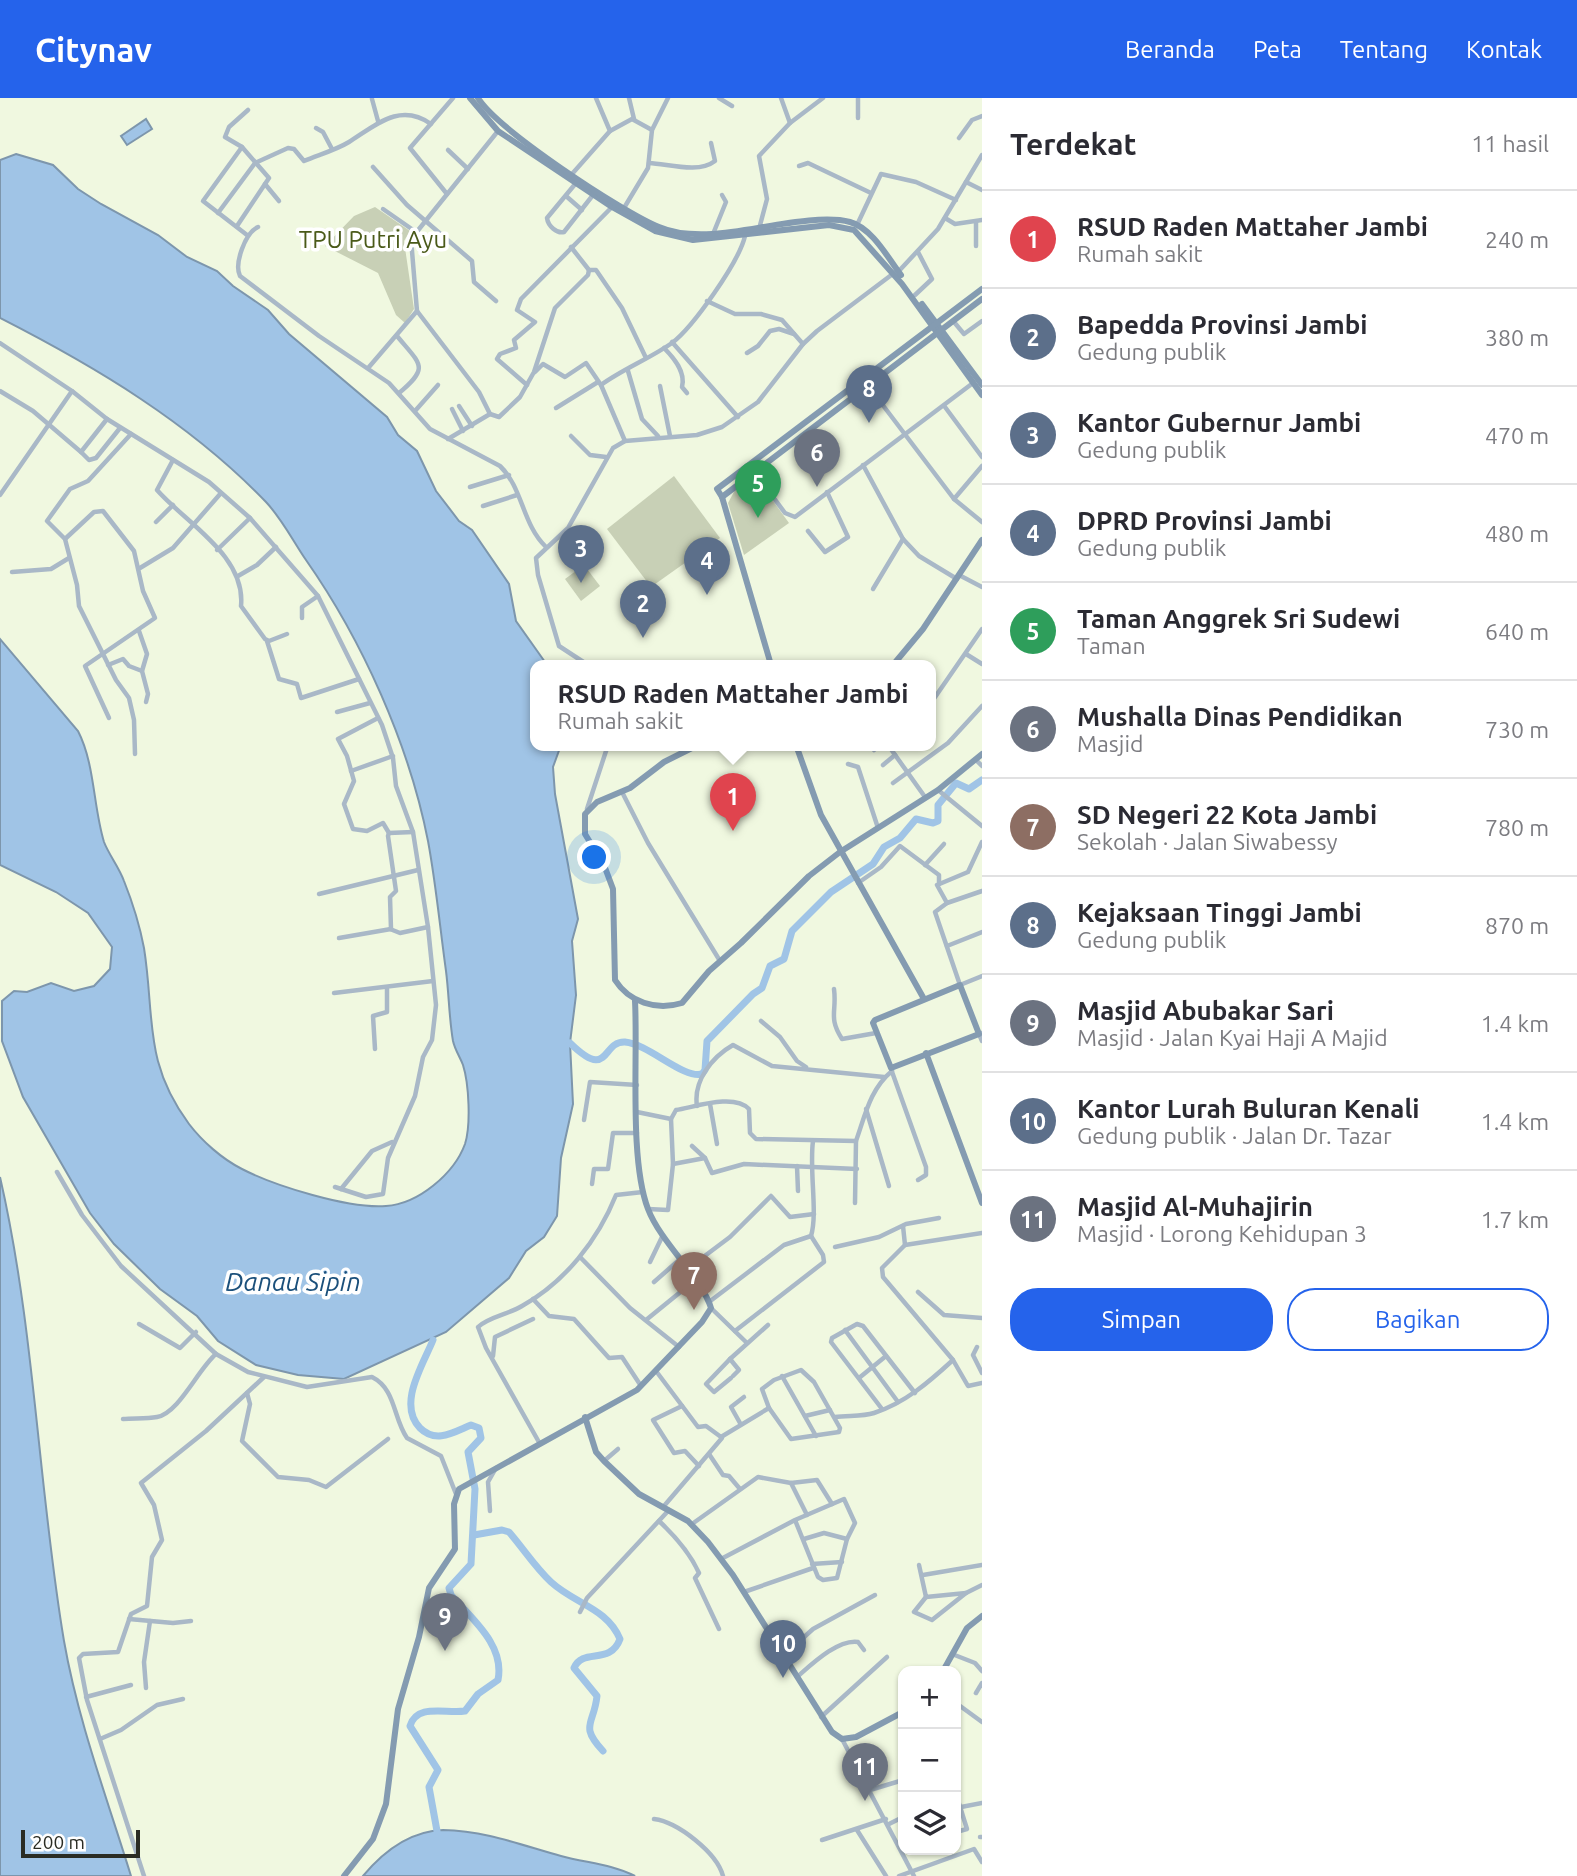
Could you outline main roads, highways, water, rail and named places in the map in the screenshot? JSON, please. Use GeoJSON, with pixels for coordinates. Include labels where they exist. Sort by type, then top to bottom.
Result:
{"type":"FeatureCollection","features":[{"type":"Feature","properties":{"kind":"main road"},"geometry":{"type":"LineString","coordinates":[[470,98],[498,131],[538,154]]}},
{"type":"Feature","properties":{"kind":"main road"},"geometry":{"type":"LineString","coordinates":[[478,98],[497,121],[576,183],[612,207],[663,234],[693,240],[829,225],[846,227],[860,234],[896,273],[935,325]]}},
{"type":"Feature","properties":{"kind":"main road"},"geometry":{"type":"LineString","coordinates":[[546,160],[661,228],[713,234],[825,220],[857,225],[878,245],[982,395]]}},
{"type":"Feature","properties":{"kind":"main road"},"geometry":{"type":"LineString","coordinates":[[770,660],[722,497],[717,489],[982,289]]}},
{"type":"Feature","properties":{"kind":"main road"},"geometry":{"type":"LineString","coordinates":[[722,497],[981,302]]}},
{"type":"Feature","properties":{"kind":"main road"},"geometry":{"type":"LineString","coordinates":[[940,332],[982,385]]}},
{"type":"Feature","properties":{"kind":"main road"},"geometry":{"type":"LineString","coordinates":[[897,660],[923,629],[982,540]]}},
{"type":"Feature","properties":{"kind":"main road"},"geometry":{"type":"LineString","coordinates":[[686,751],[622,792],[587,809],[583,822],[585,834],[613,889],[615,980],[635,1001],[668,1006],[682,1003],[720,961],[809,876],[840,852],[925,797],[942,794],[982,754]]}},
{"type":"Feature","properties":{"kind":"main road"},"geometry":{"type":"LineString","coordinates":[[798,751],[821,814],[840,852],[924,999]]}},
{"type":"Feature","properties":{"kind":"main road"},"geometry":{"type":"LineString","coordinates":[[960,985],[981,1036],[891,1069],[875,1020],[924,999],[960,985]]}},
{"type":"Feature","properties":{"kind":"main road"},"geometry":{"type":"LineString","coordinates":[[344,1876],[373,1839],[387,1804],[398,1709],[419,1637],[429,1588],[456,1542],[456,1494],[463,1486],[492,1469],[641,1386],[678,1347],[710,1305],[662,1237],[643,1192],[637,1112],[635,1001]]}},
{"type":"Feature","properties":{"kind":"main road"},"geometry":{"type":"LineString","coordinates":[[926,1054],[982,1203]]}},
{"type":"Feature","properties":{"kind":"main road"},"geometry":{"type":"LineString","coordinates":[[585,1417],[596,1452],[604,1461],[639,1494],[692,1524],[721,1559],[821,1718],[842,1739],[856,1737],[898,1715]]}},
{"type":"Feature","properties":{"kind":"main road"},"geometry":{"type":"LineString","coordinates":[[946,1666],[967,1629],[982,1616]]}},
{"type":"Feature","properties":{"kind":"water"},"geometry":{"type":"Polygon","coordinates":[[[146,119],[152,129],[127,145],[121,136],[146,119]]]}},
{"type":"Feature","properties":{"kind":"water","name":"Danau Sipin"},"geometry":{"type":"Polygon","coordinates":[[[16,154],[53,165],[78,189],[101,204],[158,235],[187,257],[217,271],[233,286],[268,310],[289,334],[387,417],[398,435],[417,451],[436,491],[459,521],[472,530],[509,584],[516,621],[544,660],[530,660],[530,751],[559,751],[553,767],[555,794],[578,919],[572,941],[576,995],[570,1043],[573,1104],[561,1158],[557,1216],[544,1237],[526,1251],[509,1278],[446,1332],[344,1379],[298,1375],[256,1365],[218,1341],[197,1316],[160,1289],[114,1244],[90,1213],[23,1097],[2,1041],[2,1001],[14,991],[27,992],[51,983],[74,991],[94,986],[110,969],[112,947],[88,913],[56,892],[0,865],[0,639],[78,731],[84,744],[104,842],[124,881],[136,914],[147,973],[157,1059],[174,1101],[200,1137],[220,1155],[256,1176],[333,1200],[386,1206],[410,1200],[444,1176],[460,1155],[467,1136],[467,1083],[453,1041],[428,841],[409,767],[364,658],[327,591],[282,523],[266,502],[237,473],[174,422],[140,399],[71,356],[0,318],[0,160],[16,154]]]}},
{"type":"Feature","properties":{"kind":"water"},"geometry":{"type":"Polygon","coordinates":[[[0,1177],[12,1235],[29,1350],[64,1641],[85,1730],[131,1876],[0,1876],[0,1177]]]}},
{"type":"Feature","properties":{"kind":"water"},"geometry":{"type":"Polygon","coordinates":[[[443,1830],[489,1836],[608,1866],[635,1876],[363,1876],[398,1844],[419,1834],[443,1830]]]}},
{"type":"Feature","properties":{"kind":"waterway"},"geometry":{"type":"LineString","coordinates":[[570,1043],[583,1054],[599,1060],[617,1043],[634,1044],[685,1071],[702,1074],[705,1070],[707,1041],[762,988],[770,966],[784,959],[792,931],[831,892],[873,864],[884,847],[900,838],[916,819],[933,823],[938,821],[938,805],[956,783],[969,789],[982,780]]}},
{"type":"Feature","properties":{"kind":"waterway"},"geometry":{"type":"LineString","coordinates":[[433,1340],[414,1384],[411,1408],[420,1428],[432,1435],[445,1435],[471,1425],[479,1428],[481,1438],[468,1452],[475,1489],[471,1564],[449,1588],[451,1595],[492,1644],[499,1667],[498,1680],[478,1694],[465,1711],[425,1712],[419,1714],[410,1726],[438,1770],[429,1787],[437,1831]]}},
{"type":"Feature","properties":{"kind":"waterway"},"geometry":{"type":"LineString","coordinates":[[474,1535],[502,1530],[509,1532],[551,1582],[599,1613],[620,1639],[610,1652],[584,1658],[574,1668],[597,1696],[590,1730],[603,1751]]}},
{"type":"Feature","properties":{"kind":"place","name":"Kejaksaan Tinggi Jambi"},"geometry":{"type":"Point","coordinates":[869,423]}},
{"type":"Feature","properties":{"kind":"place","name":"Mushalla Dinas Pendidikan"},"geometry":{"type":"Point","coordinates":[817,487]}},
{"type":"Feature","properties":{"kind":"place","name":"Taman Anggrek Sri Sudewi"},"geometry":{"type":"Point","coordinates":[758,518]}},
{"type":"Feature","properties":{"kind":"place","name":"Kantor Gubernur Jambi"},"geometry":{"type":"Point","coordinates":[581,583]}},
{"type":"Feature","properties":{"kind":"place","name":"DPRD Provinsi Jambi"},"geometry":{"type":"Point","coordinates":[707,595]}},
{"type":"Feature","properties":{"kind":"place","name":"Bapedda Provinsi Jambi"},"geometry":{"type":"Point","coordinates":[643,638]}},
{"type":"Feature","properties":{"kind":"place","name":"RSUD Raden Mattaher Jambi"},"geometry":{"type":"Point","coordinates":[733,831]}},
{"type":"Feature","properties":{"kind":"place","name":"SD Negeri 22 Kota Jambi"},"geometry":{"type":"Point","coordinates":[694,1310]}},
{"type":"Feature","properties":{"kind":"place","name":"Masjid Abubakar Sari"},"geometry":{"type":"Point","coordinates":[445,1651]}},
{"type":"Feature","properties":{"kind":"place","name":"Kantor Lurah Buluran Kenali"},"geometry":{"type":"Point","coordinates":[783,1678]}},
{"type":"Feature","properties":{"kind":"place","name":"Masjid Al-Muhajirin"},"geometry":{"type":"Point","coordinates":[865,1801]}},
{"type":"Feature","properties":{"kind":"park label","name":"TPU Putri Ayu"},"geometry":{"type":"Point","coordinates":[373,240]}}]}
